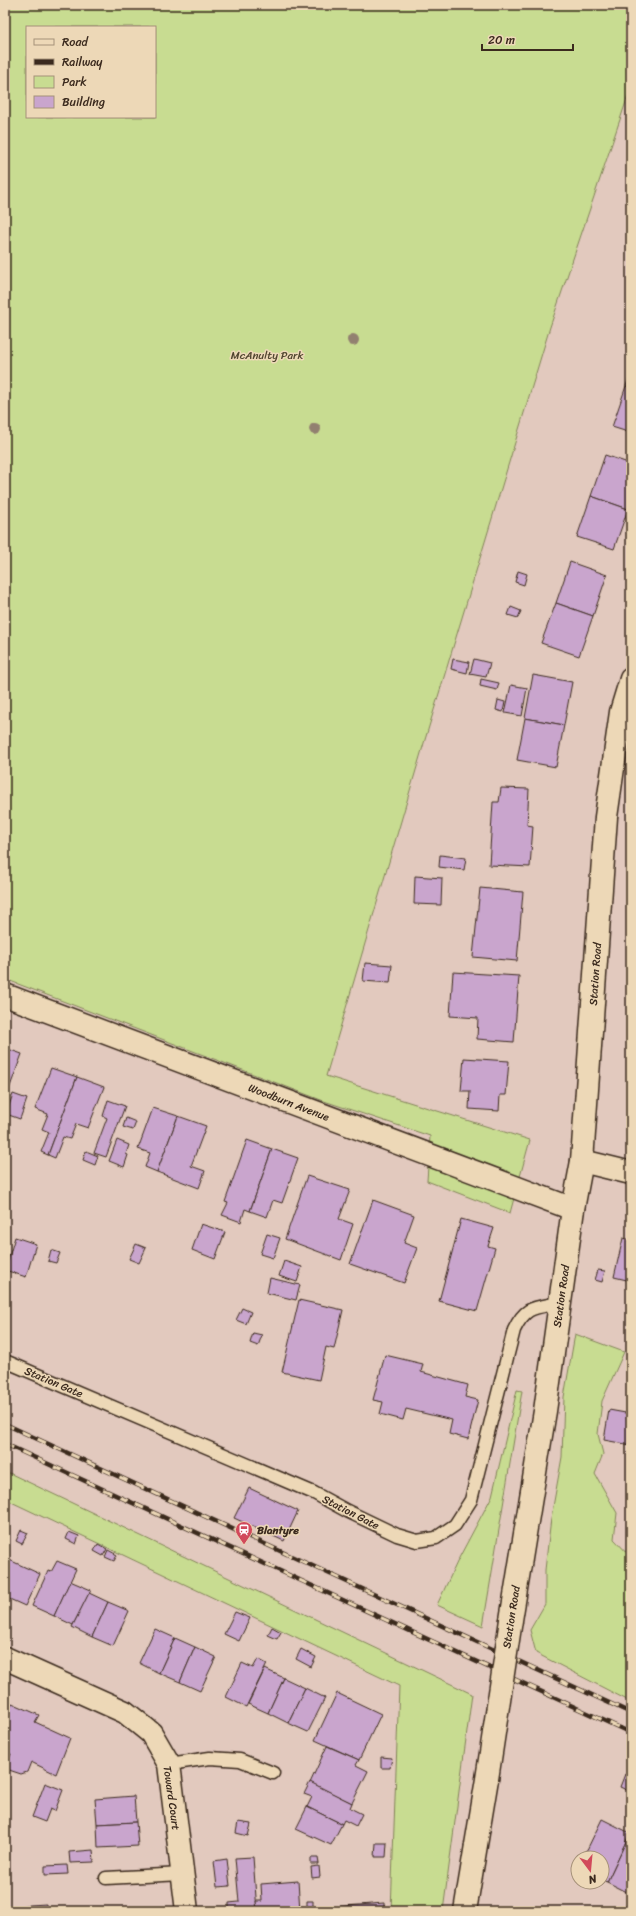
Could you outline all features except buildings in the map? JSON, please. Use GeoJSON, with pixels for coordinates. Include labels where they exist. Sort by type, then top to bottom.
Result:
{"type":"FeatureCollection","features":[{"type":"Feature","properties":{"kind":"street","name":"Station Road"},"geometry":{"type":"LineString","coordinates":[[465,1911],[545,1411],[573,1210],[582,1161],[606,817],[621,712],[631,679]]}},
{"type":"Feature","properties":{"kind":"street","name":"Woodburn Avenue"},"geometry":{"type":"LineString","coordinates":[[5,995],[573,1210]]}},
{"type":"Feature","properties":{"kind":"street"},"geometry":{"type":"LineString","coordinates":[[582,1161],[631,1173]]}},
{"type":"Feature","properties":{"kind":"street","name":"Toward Court"},"geometry":{"type":"LineString","coordinates":[[5,1658],[126,1712],[151,1732],[169,1764],[186,1911]]}},
{"type":"Feature","properties":{"kind":"lane","name":"Station Gate"},"geometry":{"type":"LineString","coordinates":[[5,1361],[314,1493],[397,1535],[416,1540],[436,1538],[455,1525],[471,1500],[514,1330],[519,1318],[530,1309],[560,1303]]}},
{"type":"Feature","properties":{"kind":"lane"},"geometry":{"type":"LineString","coordinates":[[169,1764],[210,1758],[240,1760],[272,1773]]}},
{"type":"Feature","properties":{"kind":"lane"},"geometry":{"type":"LineString","coordinates":[[106,1878],[182,1874]]}},
{"type":"Feature","properties":{"kind":"green space","name":"McAnulty Park"},"geometry":{"type":"Polygon","coordinates":[[[5,5],[631,5],[631,87],[550,327],[424,743],[326,1076],[530,1140],[510,1213],[427,1181],[430,1136],[321,1100],[5,979],[5,5]]]}},
{"type":"Feature","properties":{"kind":"green space"},"geometry":{"type":"Polygon","coordinates":[[[575,1334],[624,1352],[602,1401],[598,1434],[603,1454],[595,1474],[617,1513],[614,1539],[631,1557],[631,1702],[536,1653],[530,1630],[545,1604],[545,1570],[551,1518],[562,1457],[564,1397],[575,1334]]]}},
{"type":"Feature","properties":{"kind":"green space"},"geometry":{"type":"Polygon","coordinates":[[[517,1390],[522,1391],[483,1626],[437,1605],[459,1558],[492,1496],[517,1390]]]}},
{"type":"Feature","properties":{"kind":"green space"},"geometry":{"type":"Polygon","coordinates":[[[5,1471],[472,1694],[443,1911],[391,1911],[399,1686],[5,1499],[5,1471]]]}},
{"type":"Feature","properties":{"kind":"railway"},"geometry":{"type":"LineString","coordinates":[[5,1424],[631,1713]]}},
{"type":"Feature","properties":{"kind":"railway"},"geometry":{"type":"LineString","coordinates":[[5,1444],[631,1733]]}},
{"type":"Feature","properties":{"kind":"place","name":"Blantyre"},"geometry":{"type":"Point","coordinates":[244,1545]}}]}
